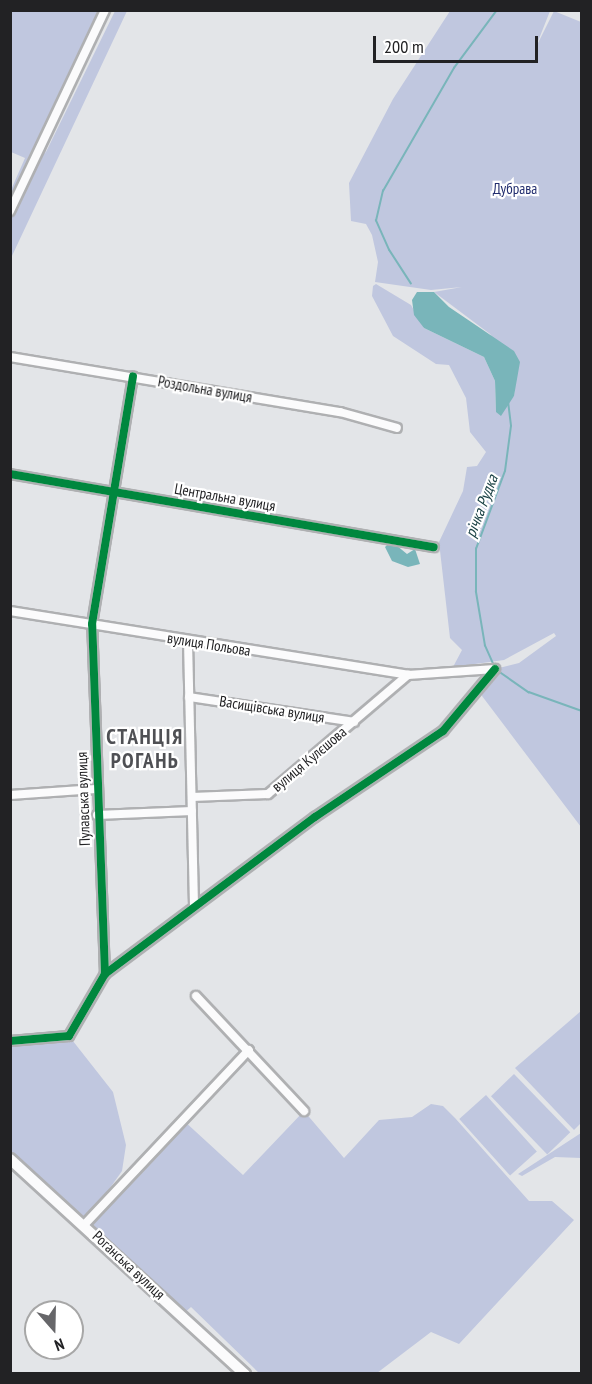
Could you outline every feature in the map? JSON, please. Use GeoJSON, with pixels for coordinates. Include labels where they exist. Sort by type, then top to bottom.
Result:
{"type":"FeatureCollection","features":[{"type":"Feature","properties":{"kind":"main road","name":"Роганська вулиця"},"geometry":{"type":"LineString","coordinates":[[10,1159],[85,1224],[245,1374]]}},
{"type":"Feature","properties":{"kind":"street"},"geometry":{"type":"LineString","coordinates":[[10,211],[105,10]]}},
{"type":"Feature","properties":{"kind":"street","name":"Роздольна вулиця"},"geometry":{"type":"LineString","coordinates":[[10,357],[340,411],[397,428]]}},
{"type":"Feature","properties":{"kind":"street","name":"Пулавська вулиця"},"geometry":{"type":"LineString","coordinates":[[105,974],[96,789],[92,624],[116,491],[133,376]]}},
{"type":"Feature","properties":{"kind":"street","name":"Центральна вулиця"},"geometry":{"type":"LineString","coordinates":[[10,474],[434,547]]}},
{"type":"Feature","properties":{"kind":"street","name":"вулиця Польова"},"geometry":{"type":"LineString","coordinates":[[10,611],[408,675],[495,669],[443,731],[194,906]]}},
{"type":"Feature","properties":{"kind":"street"},"geometry":{"type":"LineString","coordinates":[[10,1041],[69,1036],[105,974],[194,906],[188,641]]}},
{"type":"Feature","properties":{"kind":"street","name":"вулиця Кулєшова"},"geometry":{"type":"LineString","coordinates":[[192,797],[268,794],[408,675]]}},
{"type":"Feature","properties":{"kind":"street","name":"Васищівська вулиця"},"geometry":{"type":"LineString","coordinates":[[189,697],[354,722]]}},
{"type":"Feature","properties":{"kind":"street"},"geometry":{"type":"LineString","coordinates":[[10,795],[96,789]]}},
{"type":"Feature","properties":{"kind":"street"},"geometry":{"type":"LineString","coordinates":[[97,815],[192,811]]}},
{"type":"Feature","properties":{"kind":"street"},"geometry":{"type":"LineString","coordinates":[[196,996],[304,1111]]}},
{"type":"Feature","properties":{"kind":"street"},"geometry":{"type":"LineString","coordinates":[[85,1224],[249,1050]]}},
{"type":"Feature","properties":{"kind":"green space"},"geometry":{"type":"Polygon","coordinates":[[[10,11],[99,11],[61,94],[45,154],[115,11],[127,11],[11,258],[11,190],[25,158],[11,152],[10,11]]]}},
{"type":"Feature","properties":{"kind":"green space","name":"Дубрава"},"geometry":{"type":"Polygon","coordinates":[[[450,11],[550,11],[535,49],[554,11],[581,22],[581,827],[482,696],[483,683],[495,669],[519,663],[556,636],[554,633],[504,660],[453,667],[462,650],[450,638],[439,542],[463,491],[467,467],[477,466],[486,452],[470,432],[466,398],[449,365],[436,364],[393,336],[372,296],[373,286],[376,284],[411,305],[424,328],[484,357],[495,381],[496,412],[514,396],[516,368],[490,334],[434,292],[462,287],[431,290],[375,282],[378,262],[372,235],[366,224],[351,221],[349,183],[393,99],[450,11]]]}},
{"type":"Feature","properties":{"kind":"green space"},"geometry":{"type":"Polygon","coordinates":[[[581,1011],[581,1123],[574,1130],[515,1068],[581,1011]]]}},
{"type":"Feature","properties":{"kind":"green space"},"geometry":{"type":"Polygon","coordinates":[[[69,1036],[113,1092],[126,1145],[122,1171],[88,1219],[183,1120],[243,1175],[304,1111],[344,1158],[379,1120],[412,1117],[431,1104],[443,1106],[529,1201],[552,1201],[574,1220],[459,1344],[431,1332],[377,1373],[259,1373],[191,1307],[182,1315],[11,1159],[11,1041],[69,1036]]]}},
{"type":"Feature","properties":{"kind":"green space"},"geometry":{"type":"Polygon","coordinates":[[[514,1074],[570,1132],[547,1154],[491,1096],[514,1074]]]}},
{"type":"Feature","properties":{"kind":"green space"},"geometry":{"type":"Polygon","coordinates":[[[486,1095],[537,1151],[510,1176],[459,1119],[486,1095]]]}},
{"type":"Feature","properties":{"kind":"green space"},"geometry":{"type":"Polygon","coordinates":[[[581,1133],[581,1158],[555,1157],[522,1176],[518,1174],[581,1133]]]}},
{"type":"Feature","properties":{"kind":"shaded area"},"geometry":{"type":"Polygon","coordinates":[[[417,292],[434,292],[449,307],[514,351],[520,362],[514,396],[501,416],[496,412],[495,381],[484,357],[424,328],[414,315],[412,300],[417,292]]]}},
{"type":"Feature","properties":{"kind":"shaded area"},"geometry":{"type":"Polygon","coordinates":[[[388,544],[396,545],[407,554],[415,549],[420,564],[408,567],[392,561],[385,547],[388,544]]]}},
{"type":"Feature","properties":{"kind":"waterway","name":"річка Рудка"},"geometry":{"type":"LineString","coordinates":[[411,284],[389,250],[376,221],[383,191],[454,68],[497,10]]}},
{"type":"Feature","properties":{"kind":"waterway","name":"річка Рудка"},"geometry":{"type":"LineString","coordinates":[[494,666],[485,646],[476,592],[476,549],[505,471],[511,426],[508,403]]}},
{"type":"Feature","properties":{"kind":"waterway","name":"річка Рудка"},"geometry":{"type":"LineString","coordinates":[[497,670],[529,692],[582,711]]}},
{"type":"Feature","properties":{"kind":"cycle path"},"geometry":{"type":"LineString","coordinates":[[105,974],[92,624],[133,376]]}},
{"type":"Feature","properties":{"kind":"cycle path"},"geometry":{"type":"LineString","coordinates":[[10,474],[434,547]]}},
{"type":"Feature","properties":{"kind":"cycle path"},"geometry":{"type":"LineString","coordinates":[[10,1041],[69,1036],[105,974],[315,817],[443,731],[495,669]]}},
{"type":"Feature","properties":{"kind":"district","name":"СТАНЦІЯ РОГАНЬ"},"geometry":{"type":"Point","coordinates":[145,749]}}]}
